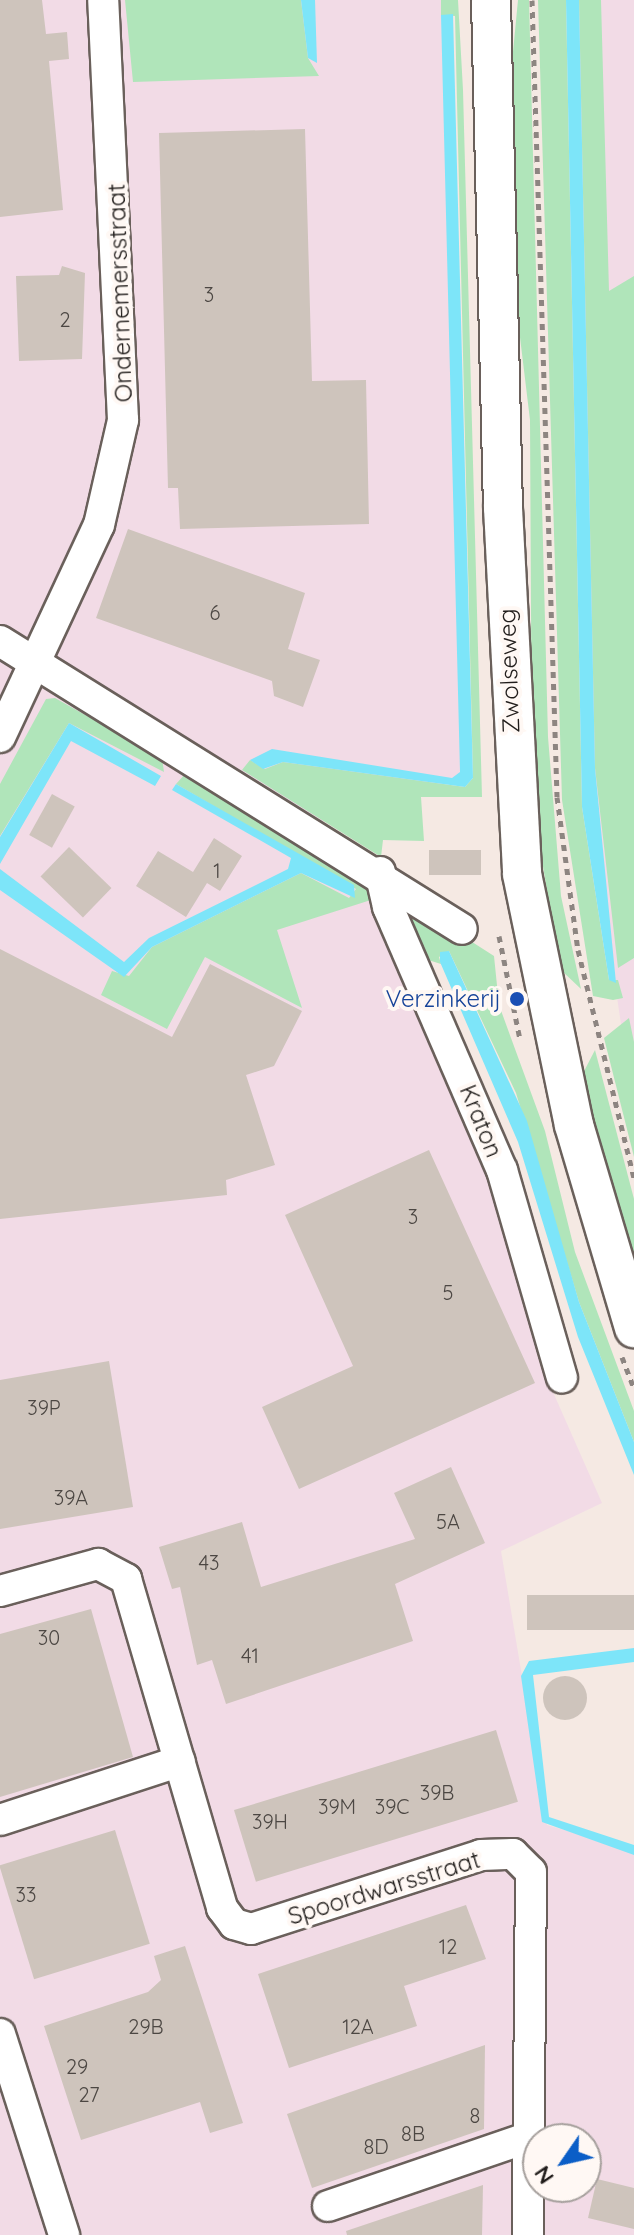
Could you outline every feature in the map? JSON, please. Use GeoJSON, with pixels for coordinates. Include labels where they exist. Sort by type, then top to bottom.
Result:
{"type":"FeatureCollection","features":[{"type":"Feature","properties":{"kind":"main road","name":"Zwolseweg"},"geometry":{"type":"LineString","coordinates":[[491,0],[503,508],[522,874],[574,1125],[634,1328]]}},
{"type":"Feature","properties":{"kind":"street","name":"Ondernemersstraat"},"geometry":{"type":"LineString","coordinates":[[0,737],[38,667],[99,525],[123,420],[103,0]]}},
{"type":"Feature","properties":{"kind":"street"},"geometry":{"type":"LineString","coordinates":[[0,641],[38,667],[380,872],[462,929]]}},
{"type":"Feature","properties":{"kind":"street","name":"Kraton"},"geometry":{"type":"LineString","coordinates":[[380,872],[388,907],[502,1170],[562,1378]]}},
{"type":"Feature","properties":{"kind":"street","name":"Spoordwarsstraat"},"geometry":{"type":"LineString","coordinates":[[0,1591],[98,1564],[126,1579],[222,1908],[234,1924],[251,1929],[481,1855],[513,1854],[531,1872],[529,2123]]}},
{"type":"Feature","properties":{"kind":"street"},"geometry":{"type":"LineString","coordinates":[[0,1820],[180,1761]]}},
{"type":"Feature","properties":{"kind":"street"},"geometry":{"type":"LineString","coordinates":[[0,2034],[64,2235]]}},
{"type":"Feature","properties":{"kind":"street"},"geometry":{"type":"LineString","coordinates":[[328,2206],[522,2139]]}},
{"type":"Feature","properties":{"kind":"street","name":"Spoordwarsstraat"},"geometry":{"type":"LineString","coordinates":[[528,2203],[528,2235]]}},
{"type":"Feature","properties":{"kind":"path","name":"Zwolseweg"},"geometry":{"type":"LineString","coordinates":[[532,0],[557,797],[578,950],[634,1178]]}},
{"type":"Feature","properties":{"kind":"shaded area"},"geometry":{"type":"Polygon","coordinates":[[[0,0],[444,0],[469,773],[459,782],[334,802],[309,847],[364,887],[379,910],[483,1158],[553,1392],[602,1503],[501,1551],[547,1825],[634,1850],[634,2235],[0,2235],[0,0]]]}},
{"type":"Feature","properties":{"kind":"shaded area"},"geometry":{"type":"Polygon","coordinates":[[[569,0],[634,0],[634,1112],[592,828],[569,0]]]}},
{"type":"Feature","properties":{"kind":"green space"},"geometry":{"type":"Polygon","coordinates":[[[125,0],[301,0],[308,58],[319,76],[133,82],[125,0]]]}},
{"type":"Feature","properties":{"kind":"green space"},"geometry":{"type":"Polygon","coordinates":[[[441,0],[458,0],[463,90],[482,797],[421,797],[424,841],[383,840],[381,857],[242,770],[250,760],[265,769],[283,762],[465,787],[473,778],[455,16],[441,15],[441,0]]]}},
{"type":"Feature","properties":{"kind":"green space"},"geometry":{"type":"Polygon","coordinates":[[[518,0],[529,0],[548,737],[561,896],[581,989],[560,969],[532,800],[530,420],[515,296],[510,83],[518,0]]]}},
{"type":"Feature","properties":{"kind":"green space"},"geometry":{"type":"Polygon","coordinates":[[[538,0],[566,0],[582,807],[609,980],[618,980],[623,998],[613,1000],[593,996],[562,800],[538,0]]]}},
{"type":"Feature","properties":{"kind":"green space"},"geometry":{"type":"Polygon","coordinates":[[[579,0],[601,0],[609,291],[634,276],[634,958],[618,968],[595,768],[579,0]]]}},
{"type":"Feature","properties":{"kind":"green space"},"geometry":{"type":"Polygon","coordinates":[[[55,698],[162,758],[164,772],[69,723],[0,836],[0,784],[46,699],[55,698]]]}},
{"type":"Feature","properties":{"kind":"green space"},"geometry":{"type":"Polygon","coordinates":[[[186,773],[365,882],[374,899],[277,930],[302,1008],[205,957],[167,1029],[101,995],[112,971],[129,976],[152,947],[301,873],[349,898],[356,889],[176,784],[186,773]]]}},
{"type":"Feature","properties":{"kind":"green space"},"geometry":{"type":"Polygon","coordinates":[[[405,899],[494,956],[499,1005],[545,1131],[575,1252],[634,1411],[634,1442],[579,1302],[516,1093],[449,951],[439,957],[441,964],[425,959],[402,910],[405,899]]]}},
{"type":"Feature","properties":{"kind":"green space"},"geometry":{"type":"Polygon","coordinates":[[[629,1018],[634,1042],[634,1157],[604,1038],[629,1018]]]}},
{"type":"Feature","properties":{"kind":"green space"},"geometry":{"type":"Polygon","coordinates":[[[595,1050],[634,1199],[634,1275],[580,1079],[595,1050]]]}},
{"type":"Feature","properties":{"kind":"water"},"geometry":{"type":"Polygon","coordinates":[[[301,0],[315,0],[317,63],[308,58],[301,0]]]}},
{"type":"Feature","properties":{"kind":"water"},"geometry":{"type":"Polygon","coordinates":[[[566,0],[579,0],[595,768],[616,983],[609,980],[582,807],[566,0]]]}},
{"type":"Feature","properties":{"kind":"water"},"geometry":{"type":"Polygon","coordinates":[[[453,14],[473,778],[465,787],[283,762],[263,769],[250,760],[272,749],[452,778],[460,772],[441,15],[453,14]]]}},
{"type":"Feature","properties":{"kind":"water"},"geometry":{"type":"Polygon","coordinates":[[[69,723],[161,776],[155,786],[71,741],[0,864],[0,837],[69,723]]]}},
{"type":"Feature","properties":{"kind":"water"},"geometry":{"type":"Polygon","coordinates":[[[176,784],[354,885],[355,898],[301,873],[152,947],[124,977],[0,890],[0,869],[124,962],[149,938],[288,869],[291,858],[172,790],[176,784]]]}},
{"type":"Feature","properties":{"kind":"water"},"geometry":{"type":"Polygon","coordinates":[[[449,951],[527,1121],[579,1302],[634,1442],[634,1475],[578,1337],[518,1142],[440,962],[440,952],[449,951]]]}},
{"type":"Feature","properties":{"kind":"water"},"geometry":{"type":"Polygon","coordinates":[[[634,1648],[634,1662],[533,1675],[549,1817],[634,1845],[634,1855],[542,1822],[521,1676],[529,1661],[634,1648]]]}},
{"type":"Feature","properties":{"kind":"building"},"geometry":{"type":"Polygon","coordinates":[[[0,0],[42,0],[46,34],[67,32],[69,59],[49,61],[63,210],[0,217],[0,0]]]}},
{"type":"Feature","properties":{"kind":"building"},"geometry":{"type":"Polygon","coordinates":[[[305,129],[312,381],[366,380],[369,524],[180,529],[178,488],[168,488],[159,133],[305,129]]]}},
{"type":"Feature","properties":{"kind":"building"},"geometry":{"type":"Polygon","coordinates":[[[62,266],[85,273],[82,359],[19,361],[16,276],[59,275],[62,266]]]}},
{"type":"Feature","properties":{"kind":"building"},"geometry":{"type":"Polygon","coordinates":[[[128,529],[305,593],[288,649],[320,660],[303,707],[274,696],[272,681],[96,618],[128,529]]]}},
{"type":"Feature","properties":{"kind":"building"},"geometry":{"type":"Polygon","coordinates":[[[52,794],[75,807],[52,848],[29,835],[52,794]]]}},
{"type":"Feature","properties":{"kind":"building"},"geometry":{"type":"Polygon","coordinates":[[[214,838],[242,856],[220,891],[207,883],[186,917],[136,886],[158,851],[193,872],[214,838]]]}},
{"type":"Feature","properties":{"kind":"building"},"geometry":{"type":"Polygon","coordinates":[[[69,847],[111,888],[83,917],[41,876],[69,847]]]}},
{"type":"Feature","properties":{"kind":"building"},"geometry":{"type":"Polygon","coordinates":[[[429,850],[481,850],[481,875],[429,875],[429,850]]]}},
{"type":"Feature","properties":{"kind":"building"},"geometry":{"type":"Polygon","coordinates":[[[0,949],[172,1037],[210,964],[302,1011],[274,1066],[246,1075],[275,1165],[226,1180],[227,1195],[0,1219],[0,949]]]}},
{"type":"Feature","properties":{"kind":"building"},"geometry":{"type":"Polygon","coordinates":[[[429,1150],[535,1383],[299,1489],[262,1407],[353,1366],[285,1215],[429,1150]]]}},
{"type":"Feature","properties":{"kind":"building"},"geometry":{"type":"Polygon","coordinates":[[[109,1361],[133,1507],[0,1529],[0,1380],[109,1361]]]}},
{"type":"Feature","properties":{"kind":"building"},"geometry":{"type":"Polygon","coordinates":[[[451,1467],[485,1543],[395,1584],[413,1641],[226,1704],[212,1660],[197,1665],[180,1587],[172,1589],[159,1547],[242,1522],[261,1587],[415,1539],[394,1493],[451,1467]]]}},
{"type":"Feature","properties":{"kind":"building"},"geometry":{"type":"Polygon","coordinates":[[[527,1595],[634,1595],[634,1630],[527,1630],[527,1595]]]}},
{"type":"Feature","properties":{"kind":"building"},"geometry":{"type":"Polygon","coordinates":[[[91,1609],[133,1757],[0,1797],[0,1634],[91,1609]]]}},
{"type":"Feature","properties":{"kind":"building"},"geometry":{"type":"Polygon","coordinates":[[[565,1676],[581,1682],[587,1698],[581,1714],[565,1720],[549,1714],[543,1698],[549,1682],[565,1676]]]}},
{"type":"Feature","properties":{"kind":"building"},"geometry":{"type":"Polygon","coordinates":[[[496,1730],[518,1802],[256,1882],[234,1810],[496,1730]]]}},
{"type":"Feature","properties":{"kind":"building"},"geometry":{"type":"Polygon","coordinates":[[[115,1830],[150,1944],[34,1979],[0,1865],[115,1830]]]}},
{"type":"Feature","properties":{"kind":"building"},"geometry":{"type":"Polygon","coordinates":[[[466,1905],[486,1959],[404,1986],[417,2026],[289,2068],[258,1974],[466,1905]]]}},
{"type":"Feature","properties":{"kind":"building"},"geometry":{"type":"Polygon","coordinates":[[[185,1946],[243,2123],[210,2133],[200,2102],[81,2140],[44,2026],[148,1992],[161,1980],[154,1956],[185,1946]]]}},
{"type":"Feature","properties":{"kind":"building"},"geometry":{"type":"Polygon","coordinates":[[[485,2045],[484,2129],[312,2188],[287,2114],[485,2045]]]}},
{"type":"Feature","properties":{"kind":"building"},"geometry":{"type":"Polygon","coordinates":[[[602,2180],[634,2188],[634,2229],[588,2218],[591,2203],[602,2203],[602,2180]]]}},
{"type":"Feature","properties":{"kind":"building"},"geometry":{"type":"Polygon","coordinates":[[[483,2185],[482,2235],[347,2235],[346,2231],[483,2185]]]}},
{"type":"Feature","properties":{"kind":"place","name":"Verzinkerij"},"geometry":{"type":"Point","coordinates":[517,999]}}]}
